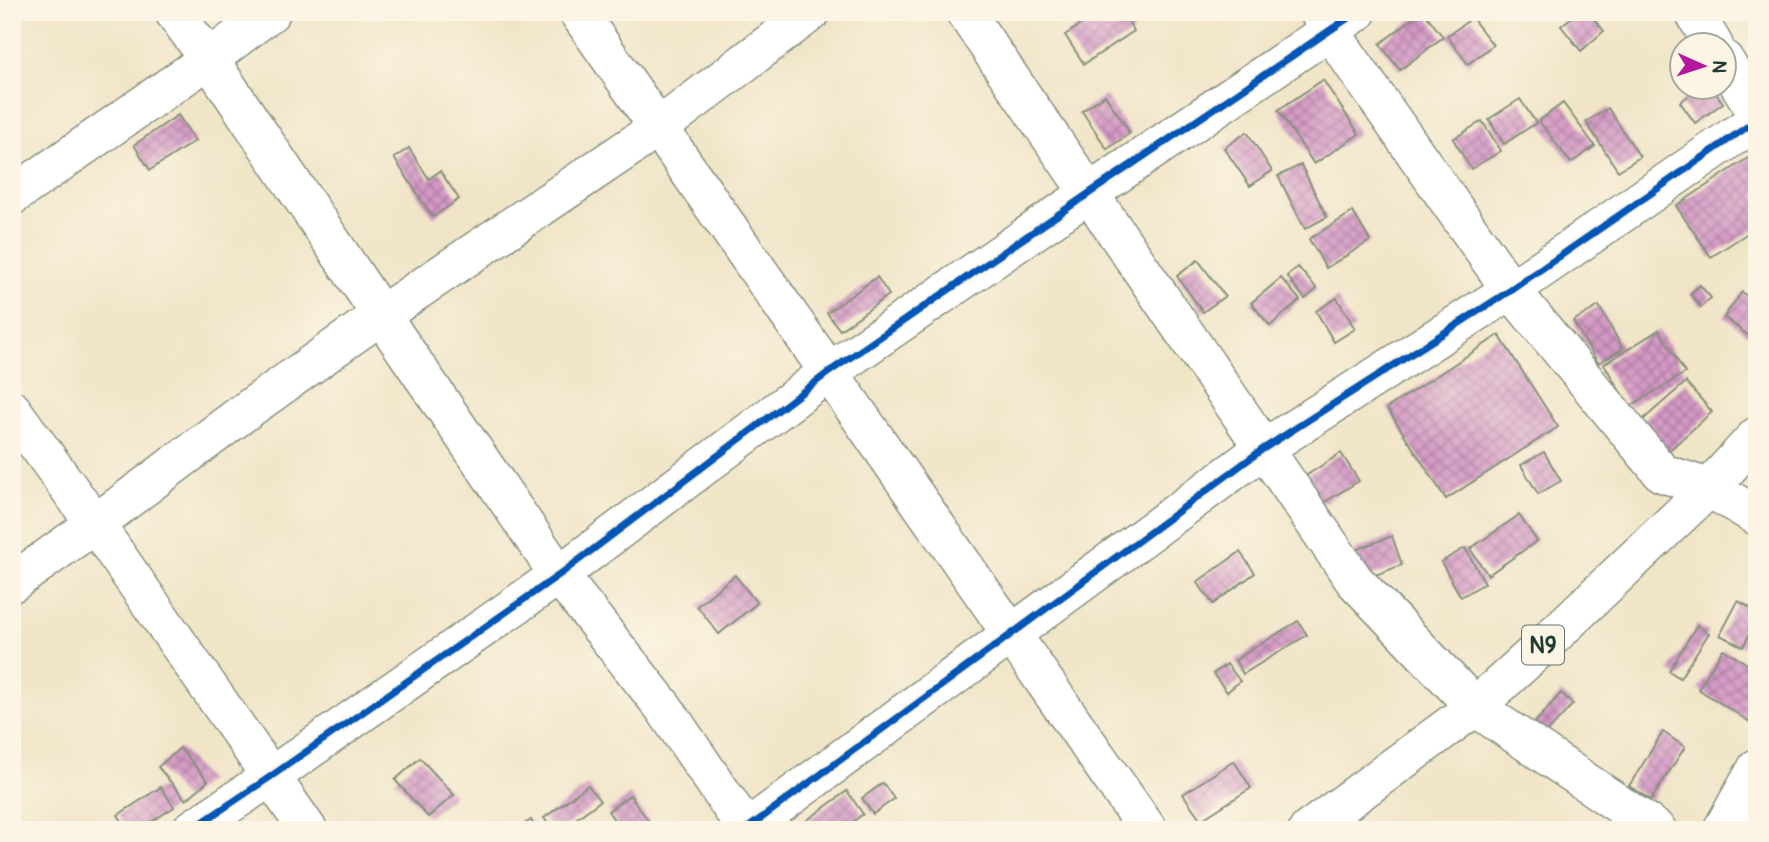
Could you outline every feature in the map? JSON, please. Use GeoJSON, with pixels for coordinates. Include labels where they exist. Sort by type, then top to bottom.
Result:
{"type":"FeatureCollection","features":[{"type":"Feature","properties":{"kind":"street"},"geometry":{"type":"LineString","coordinates":[[174,12],[209,59],[559,575],[664,708],[746,829],[1263,449],[1511,290],[1757,120]]}},
{"type":"Feature","properties":{"kind":"street"},"geometry":{"type":"LineString","coordinates":[[12,196],[209,59],[271,12]]}},
{"type":"Feature","properties":{"kind":"street"},"geometry":{"type":"LineString","coordinates":[[578,12],[1147,830]]}},
{"type":"Feature","properties":{"kind":"street"},"geometry":{"type":"LineString","coordinates":[[12,583],[381,315],[658,128],[811,12]]}},
{"type":"Feature","properties":{"kind":"street"},"geometry":{"type":"LineString","coordinates":[[965,12],[1354,580],[1475,707],[1657,830]]}},
{"type":"Feature","properties":{"kind":"street"},"geometry":{"type":"LineString","coordinates":[[1693,12],[1705,32]]}},
{"type":"Feature","properties":{"kind":"street"},"geometry":{"type":"LineString","coordinates":[[191,830],[559,575],[830,372],[1088,194],[1335,18],[1511,290],[1662,473],[1709,488],[1757,516]]}},
{"type":"Feature","properties":{"kind":"street"},"geometry":{"type":"LineString","coordinates":[[1738,82],[1757,113]]}},
{"type":"Feature","properties":{"kind":"street"},"geometry":{"type":"LineString","coordinates":[[12,410],[95,524],[308,830]]}},
{"type":"Feature","properties":{"kind":"street","name":"N9"},"geometry":{"type":"LineString","coordinates":[[1308,830],[1475,707],[1709,488],[1757,436]]}},
{"type":"Feature","properties":{"kind":"street"},"geometry":{"type":"LineString","coordinates":[[1722,830],[1757,768]]}},
{"type":"Feature","properties":{"kind":"building"},"geometry":{"type":"Polygon","coordinates":[[[1100,12],[1122,12],[1134,31],[1084,64],[1065,35],[1100,12]]]}},
{"type":"Feature","properties":{"kind":"building"},"geometry":{"type":"Polygon","coordinates":[[[1424,12],[1443,37],[1400,70],[1380,44],[1424,12]]]}},
{"type":"Feature","properties":{"kind":"building"},"geometry":{"type":"Polygon","coordinates":[[[1578,12],[1588,12],[1604,31],[1581,51],[1561,26],[1578,12]]]}},
{"type":"Feature","properties":{"kind":"building"},"geometry":{"type":"Polygon","coordinates":[[[1472,18],[1493,45],[1468,64],[1447,36],[1472,18]]]}},
{"type":"Feature","properties":{"kind":"building"},"geometry":{"type":"Polygon","coordinates":[[[1323,80],[1359,134],[1314,164],[1278,110],[1323,80]]]}},
{"type":"Feature","properties":{"kind":"building"},"geometry":{"type":"Polygon","coordinates":[[[1105,95],[1130,133],[1107,149],[1082,111],[1105,95]]]}},
{"type":"Feature","properties":{"kind":"building"},"geometry":{"type":"Polygon","coordinates":[[[1520,99],[1536,123],[1504,144],[1489,119],[1520,99]]]}},
{"type":"Feature","properties":{"kind":"building"},"geometry":{"type":"Polygon","coordinates":[[[1680,102],[1722,102],[1723,103],[1695,123],[1680,102]]]}},
{"type":"Feature","properties":{"kind":"building"},"geometry":{"type":"Polygon","coordinates":[[[1563,103],[1595,146],[1571,163],[1539,121],[1563,103]]]}},
{"type":"Feature","properties":{"kind":"building"},"geometry":{"type":"Polygon","coordinates":[[[1608,108],[1640,157],[1618,171],[1586,122],[1608,108]]]}},
{"type":"Feature","properties":{"kind":"building"},"geometry":{"type":"Polygon","coordinates":[[[178,115],[195,141],[150,170],[134,145],[178,115]]]}},
{"type":"Feature","properties":{"kind":"building"},"geometry":{"type":"Polygon","coordinates":[[[1482,121],[1501,151],[1471,169],[1453,139],[1482,121]]]}},
{"type":"Feature","properties":{"kind":"building"},"geometry":{"type":"Polygon","coordinates":[[[1247,132],[1272,171],[1250,186],[1224,148],[1247,132]]]}},
{"type":"Feature","properties":{"kind":"building"},"geometry":{"type":"Polygon","coordinates":[[[409,148],[429,179],[440,171],[459,199],[433,217],[394,158],[409,148]]]}},
{"type":"Feature","properties":{"kind":"building"},"geometry":{"type":"Polygon","coordinates":[[[1757,152],[1757,227],[1711,257],[1676,206],[1757,152]]]}},
{"type":"Feature","properties":{"kind":"building"},"geometry":{"type":"Polygon","coordinates":[[[1301,165],[1327,217],[1305,229],[1278,176],[1301,165]]]}},
{"type":"Feature","properties":{"kind":"building"},"geometry":{"type":"Polygon","coordinates":[[[1353,212],[1370,241],[1326,268],[1309,239],[1353,212]]]}},
{"type":"Feature","properties":{"kind":"building"},"geometry":{"type":"Polygon","coordinates":[[[1198,260],[1225,296],[1203,312],[1177,276],[1198,260]]]}},
{"type":"Feature","properties":{"kind":"building"},"geometry":{"type":"Polygon","coordinates":[[[1298,267],[1317,289],[1305,299],[1287,276],[1298,267]]]}},
{"type":"Feature","properties":{"kind":"building"},"geometry":{"type":"Polygon","coordinates":[[[877,277],[889,295],[840,330],[827,313],[877,277]]]}},
{"type":"Feature","properties":{"kind":"building"},"geometry":{"type":"Polygon","coordinates":[[[1281,278],[1300,300],[1270,326],[1251,303],[1281,278]]]}},
{"type":"Feature","properties":{"kind":"building"},"geometry":{"type":"Polygon","coordinates":[[[1700,285],[1711,298],[1701,307],[1690,294],[1700,285]]]}},
{"type":"Feature","properties":{"kind":"building"},"geometry":{"type":"Polygon","coordinates":[[[1742,292],[1757,304],[1757,342],[1724,317],[1742,292]]]}},
{"type":"Feature","properties":{"kind":"building"},"geometry":{"type":"Polygon","coordinates":[[[1337,298],[1355,329],[1334,342],[1316,311],[1337,298]]]}},
{"type":"Feature","properties":{"kind":"building"},"geometry":{"type":"Polygon","coordinates":[[[1599,306],[1623,349],[1598,363],[1573,321],[1599,306]]]}},
{"type":"Feature","properties":{"kind":"building"},"geometry":{"type":"Polygon","coordinates":[[[1659,330],[1685,373],[1629,407],[1604,364],[1659,330]]]}},
{"type":"Feature","properties":{"kind":"building"},"geometry":{"type":"Polygon","coordinates":[[[1499,335],[1558,427],[1446,499],[1387,408],[1499,335]]]}},
{"type":"Feature","properties":{"kind":"building"},"geometry":{"type":"Polygon","coordinates":[[[1686,382],[1712,412],[1663,456],[1637,425],[1686,382]]]}},
{"type":"Feature","properties":{"kind":"building"},"geometry":{"type":"Polygon","coordinates":[[[1544,452],[1561,481],[1538,494],[1521,465],[1544,452]]]}},
{"type":"Feature","properties":{"kind":"building"},"geometry":{"type":"Polygon","coordinates":[[[1341,453],[1359,481],[1315,508],[1298,481],[1341,453]]]}},
{"type":"Feature","properties":{"kind":"building"},"geometry":{"type":"Polygon","coordinates":[[[1519,515],[1537,541],[1488,575],[1470,549],[1519,515]]]}},
{"type":"Feature","properties":{"kind":"building"},"geometry":{"type":"Polygon","coordinates":[[[1392,536],[1402,565],[1365,579],[1355,550],[1392,536]]]}},
{"type":"Feature","properties":{"kind":"building"},"geometry":{"type":"Polygon","coordinates":[[[1465,548],[1485,583],[1461,597],[1441,562],[1465,548]]]}},
{"type":"Feature","properties":{"kind":"building"},"geometry":{"type":"Polygon","coordinates":[[[1240,552],[1255,573],[1213,604],[1197,582],[1240,552]]]}},
{"type":"Feature","properties":{"kind":"building"},"geometry":{"type":"Polygon","coordinates":[[[735,575],[757,603],[719,634],[697,606],[735,575]]]}},
{"type":"Feature","properties":{"kind":"building"},"geometry":{"type":"Polygon","coordinates":[[[1738,601],[1757,611],[1757,620],[1743,647],[1720,635],[1738,601]]]}},
{"type":"Feature","properties":{"kind":"building"},"geometry":{"type":"Polygon","coordinates":[[[1298,621],[1307,635],[1243,674],[1235,660],[1298,621]]]}},
{"type":"Feature","properties":{"kind":"building"},"geometry":{"type":"Polygon","coordinates":[[[1697,625],[1709,633],[1680,678],[1669,671],[1697,625]]]}},
{"type":"Feature","properties":{"kind":"building"},"geometry":{"type":"Polygon","coordinates":[[[1723,649],[1757,670],[1757,718],[1753,724],[1698,689],[1723,649]]]}},
{"type":"Feature","properties":{"kind":"building"},"geometry":{"type":"Polygon","coordinates":[[[1227,664],[1240,681],[1227,692],[1213,674],[1227,664]]]}},
{"type":"Feature","properties":{"kind":"building"},"geometry":{"type":"Polygon","coordinates":[[[1561,693],[1573,704],[1544,736],[1533,725],[1561,693]]]}},
{"type":"Feature","properties":{"kind":"building"},"geometry":{"type":"Polygon","coordinates":[[[1663,732],[1685,747],[1651,800],[1629,786],[1663,732]]]}},
{"type":"Feature","properties":{"kind":"building"},"geometry":{"type":"Polygon","coordinates":[[[180,748],[208,781],[186,800],[158,767],[180,748]]]}},
{"type":"Feature","properties":{"kind":"building"},"geometry":{"type":"Polygon","coordinates":[[[420,758],[454,795],[428,817],[395,780],[420,758]]]}},
{"type":"Feature","properties":{"kind":"building"},"geometry":{"type":"Polygon","coordinates":[[[1234,761],[1251,788],[1201,820],[1183,794],[1234,761]]]}},
{"type":"Feature","properties":{"kind":"building"},"geometry":{"type":"Polygon","coordinates":[[[883,783],[894,799],[873,814],[862,798],[883,783]]]}},
{"type":"Feature","properties":{"kind":"building"},"geometry":{"type":"Polygon","coordinates":[[[588,785],[600,801],[561,830],[553,830],[544,818],[588,785]]]}},
{"type":"Feature","properties":{"kind":"building"},"geometry":{"type":"Polygon","coordinates":[[[161,787],[174,807],[139,830],[128,830],[118,815],[161,787]]]}},
{"type":"Feature","properties":{"kind":"building"},"geometry":{"type":"Polygon","coordinates":[[[847,791],[863,814],[842,830],[813,830],[806,821],[847,791]]]}},
{"type":"Feature","properties":{"kind":"building"},"geometry":{"type":"Polygon","coordinates":[[[630,795],[655,830],[621,830],[608,811],[630,795]]]}},
{"type":"Feature","properties":{"kind":"building"},"geometry":{"type":"Polygon","coordinates":[[[531,820],[536,830],[515,830],[531,820]]]}},
{"type":"Feature","properties":{"kind":"cycle path"},"geometry":{"type":"LineString","coordinates":[[191,830],[559,575],[829,372],[1357,12]]}},
{"type":"Feature","properties":{"kind":"cycle path"},"geometry":{"type":"LineString","coordinates":[[745,830],[1263,449],[1511,290],[1757,120]]}}]}
